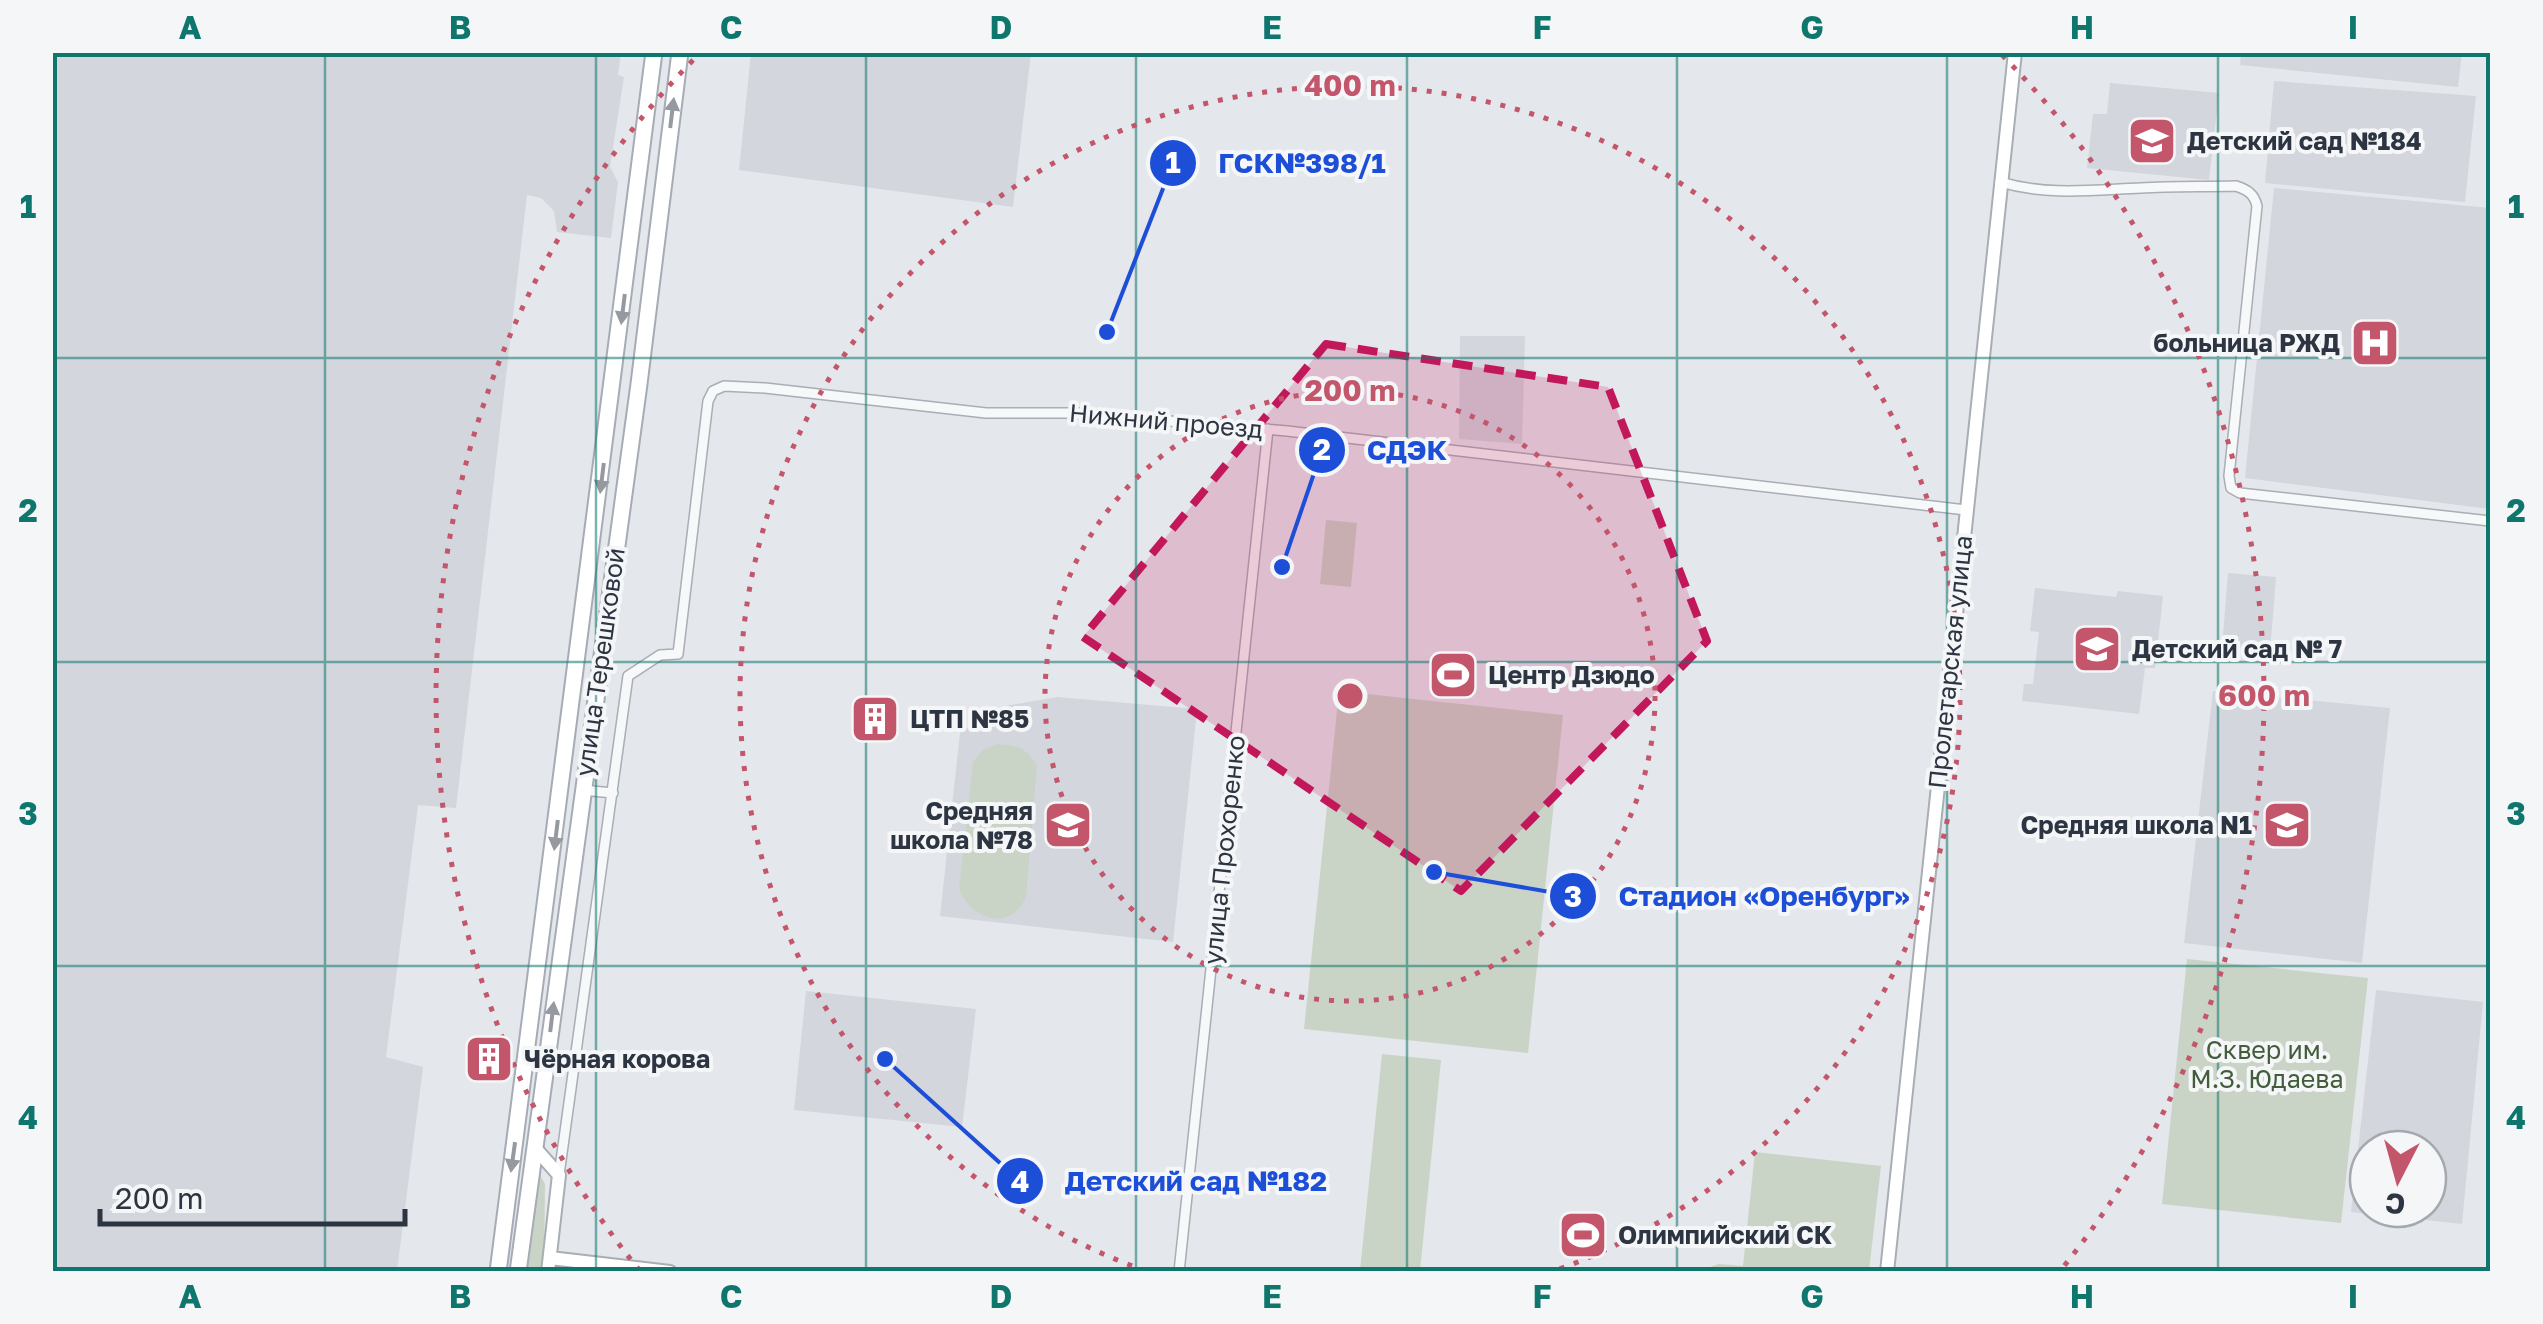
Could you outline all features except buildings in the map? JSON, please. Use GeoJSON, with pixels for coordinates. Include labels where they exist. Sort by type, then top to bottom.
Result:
{"type":"FeatureCollection","features":[{"type":"Feature","properties":{"kind":"main road","name":"улица Терешковой"},"geometry":{"type":"LineString","coordinates":[[498,1272],[654,52]]}},
{"type":"Feature","properties":{"kind":"main road","name":"улица Терешковой"},"geometry":{"type":"LineString","coordinates":[[518,1272],[680,52]]}},
{"type":"Feature","properties":{"kind":"main road","name":"Пролетарская улица"},"geometry":{"type":"LineString","coordinates":[[1888,1272],[2016,52]]}},
{"type":"Feature","properties":{"kind":"main road"},"geometry":{"type":"LineString","coordinates":[[542,934],[555,932],[562,937]]}},
{"type":"Feature","properties":{"kind":"main road"},"geometry":{"type":"LineString","coordinates":[[535,1148],[559,1175],[549,1265],[670,1272]]}},
{"type":"Feature","properties":{"kind":"street"},"geometry":{"type":"LineString","coordinates":[[2000,182],[2026,190],[2078,193],[2236,186],[2246,190],[2254,196],[2257,206],[2229,476],[2231,488],[2240,493],[2490,522]]}},
{"type":"Feature","properties":{"kind":"street","name":"Нижний проезд"},"geometry":{"type":"LineString","coordinates":[[612,793],[628,676],[660,655],[678,654],[708,401],[713,390],[724,386],[986,412],[1076,412],[1268,429],[1966,510]]}},
{"type":"Feature","properties":{"kind":"street","name":"улица Прохоренко"},"geometry":{"type":"LineString","coordinates":[[1179,1272],[1268,429]]}},
{"type":"Feature","properties":{"kind":"street"},"geometry":{"type":"LineString","coordinates":[[559,1175],[612,793],[582,790]]}},
{"type":"Feature","properties":{"kind":"highlighted area"},"geometry":{"type":"Polygon","coordinates":[[[1326,344],[1608,387],[1707,641],[1461,891],[1083,637],[1326,344]]]}},
{"type":"Feature","properties":{"kind":"shaded area"},"geometry":{"type":"Polygon","coordinates":[[[2241,52],[2462,53],[2458,87],[2240,65],[2241,52]]]}},
{"type":"Feature","properties":{"kind":"shaded area"},"geometry":{"type":"Polygon","coordinates":[[[52,53],[621,53],[618,75],[624,77],[610,167],[618,182],[611,238],[557,232],[554,211],[541,198],[527,195],[456,808],[418,805],[386,1057],[423,1067],[397,1271],[53,1271],[52,53]]]}},
{"type":"Feature","properties":{"kind":"shaded area"},"geometry":{"type":"Polygon","coordinates":[[[751,53],[1031,53],[1013,207],[739,170],[751,53]]]}},
{"type":"Feature","properties":{"kind":"shaded area"},"geometry":{"type":"Polygon","coordinates":[[[2274,81],[2476,96],[2465,202],[2265,183],[2274,81]]]}},
{"type":"Feature","properties":{"kind":"shaded area","name":"Детский сад №184"},"geometry":{"type":"Polygon","coordinates":[[[2110,83],[2219,93],[2209,180],[2087,168],[2093,114],[2107,114],[2110,83]]]}},
{"type":"Feature","properties":{"kind":"shaded area","name":"больница РЖД"},"geometry":{"type":"Polygon","coordinates":[[[2274,188],[2490,208],[2490,509],[2245,478],[2274,188]]]}},
{"type":"Feature","properties":{"kind":"shaded area"},"geometry":{"type":"Polygon","coordinates":[[[1460,336],[1525,336],[1522,444],[1459,439],[1460,336]]]}},
{"type":"Feature","properties":{"kind":"shaded area"},"geometry":{"type":"Polygon","coordinates":[[[2228,573],[2276,577],[2270,652],[2222,648],[2228,573]]]}},
{"type":"Feature","properties":{"kind":"shaded area","name":"Детский сад № 7"},"geometry":{"type":"Polygon","coordinates":[[[2035,588],[2116,597],[2118,591],[2163,596],[2155,668],[2145,668],[2139,714],[2022,701],[2024,684],[2033,684],[2039,632],[2030,631],[2035,588]]]}},
{"type":"Feature","properties":{"kind":"shaded area","name":"Средняя школа N1"},"geometry":{"type":"Polygon","coordinates":[[[2213,691],[2390,708],[2362,963],[2184,943],[2213,691]]]}},
{"type":"Feature","properties":{"kind":"shaded area","name":"Средняя школа №78"},"geometry":{"type":"Polygon","coordinates":[[[1057,697],[1197,709],[1173,942],[940,916],[960,733],[1000,707],[1057,697]]]}},
{"type":"Feature","properties":{"kind":"shaded area"},"geometry":{"type":"Polygon","coordinates":[[[2376,990],[2483,1002],[2462,1224],[2448,1222],[2448,1129],[2360,1129],[2376,990]]]}},
{"type":"Feature","properties":{"kind":"shaded area"},"geometry":{"type":"Polygon","coordinates":[[[806,991],[976,1009],[962,1127],[794,1110],[806,991]]]}},
{"type":"Feature","properties":{"kind":"green space"},"geometry":{"type":"Polygon","coordinates":[[[1326,520],[1357,523],[1351,587],[1320,584],[1326,520]]]}},
{"type":"Feature","properties":{"kind":"green space"},"geometry":{"type":"Polygon","coordinates":[[[1339,691],[1563,715],[1528,1053],[1304,1029],[1339,691]]]}},
{"type":"Feature","properties":{"kind":"green space"},"geometry":{"type":"Polygon","coordinates":[[[996,744],[1020,748],[1037,766],[1026,897],[1011,915],[1002,918],[982,915],[973,909],[959,889],[973,762],[983,750],[996,744]]]}},
{"type":"Feature","properties":{"kind":"green space","name":"Сквер им. М.З. Юдаева"},"geometry":{"type":"Polygon","coordinates":[[[2187,959],[2368,978],[2351,1129],[2348,1129],[2341,1223],[2162,1204],[2187,959]]]}},
{"type":"Feature","properties":{"kind":"green space"},"geometry":{"type":"Polygon","coordinates":[[[1382,1054],[1441,1060],[1420,1271],[1360,1271],[1382,1054]]]}},
{"type":"Feature","properties":{"kind":"green space"},"geometry":{"type":"Polygon","coordinates":[[[1755,1152],[1881,1166],[1869,1271],[1698,1271],[1719,1264],[1743,1266],[1755,1152]]]}},
{"type":"Feature","properties":{"kind":"green space"},"geometry":{"type":"Polygon","coordinates":[[[539,1173],[545,1184],[544,1271],[527,1272],[539,1173]]]}},
{"type":"Feature","properties":{"kind":"place","name":"Детский сад №184"},"geometry":{"type":"Point","coordinates":[2152,141]}},
{"type":"Feature","properties":{"kind":"place","name":"ГСК№398/1"},"geometry":{"type":"Point","coordinates":[1107,332]}},
{"type":"Feature","properties":{"kind":"place","name":"больница РЖД"},"geometry":{"type":"Point","coordinates":[2375,343]}},
{"type":"Feature","properties":{"kind":"place","name":"СДЭК"},"geometry":{"type":"Point","coordinates":[1282,567]}},
{"type":"Feature","properties":{"kind":"place","name":"Детский сад № 7"},"geometry":{"type":"Point","coordinates":[2097,649]}},
{"type":"Feature","properties":{"kind":"place","name":"Центр Дзюдо"},"geometry":{"type":"Point","coordinates":[1453,675]}},
{"type":"Feature","properties":{"kind":"place","name":"ЦТП №85"},"geometry":{"type":"Point","coordinates":[875,719]}},
{"type":"Feature","properties":{"kind":"place","name":"Средняя школа №78"},"geometry":{"type":"Point","coordinates":[1068,825]}},
{"type":"Feature","properties":{"kind":"place","name":"Средняя школа N1"},"geometry":{"type":"Point","coordinates":[2287,825]}},
{"type":"Feature","properties":{"kind":"place","name":"Стадион «Оренбург»"},"geometry":{"type":"Point","coordinates":[1434,872]}},
{"type":"Feature","properties":{"kind":"place","name":"Чёрная корова"},"geometry":{"type":"Point","coordinates":[489,1059]}},
{"type":"Feature","properties":{"kind":"place","name":"Детский сад №182"},"geometry":{"type":"Point","coordinates":[885,1059]}},
{"type":"Feature","properties":{"kind":"place","name":"Олимпийский СК"},"geometry":{"type":"Point","coordinates":[1583,1235]}}]}
